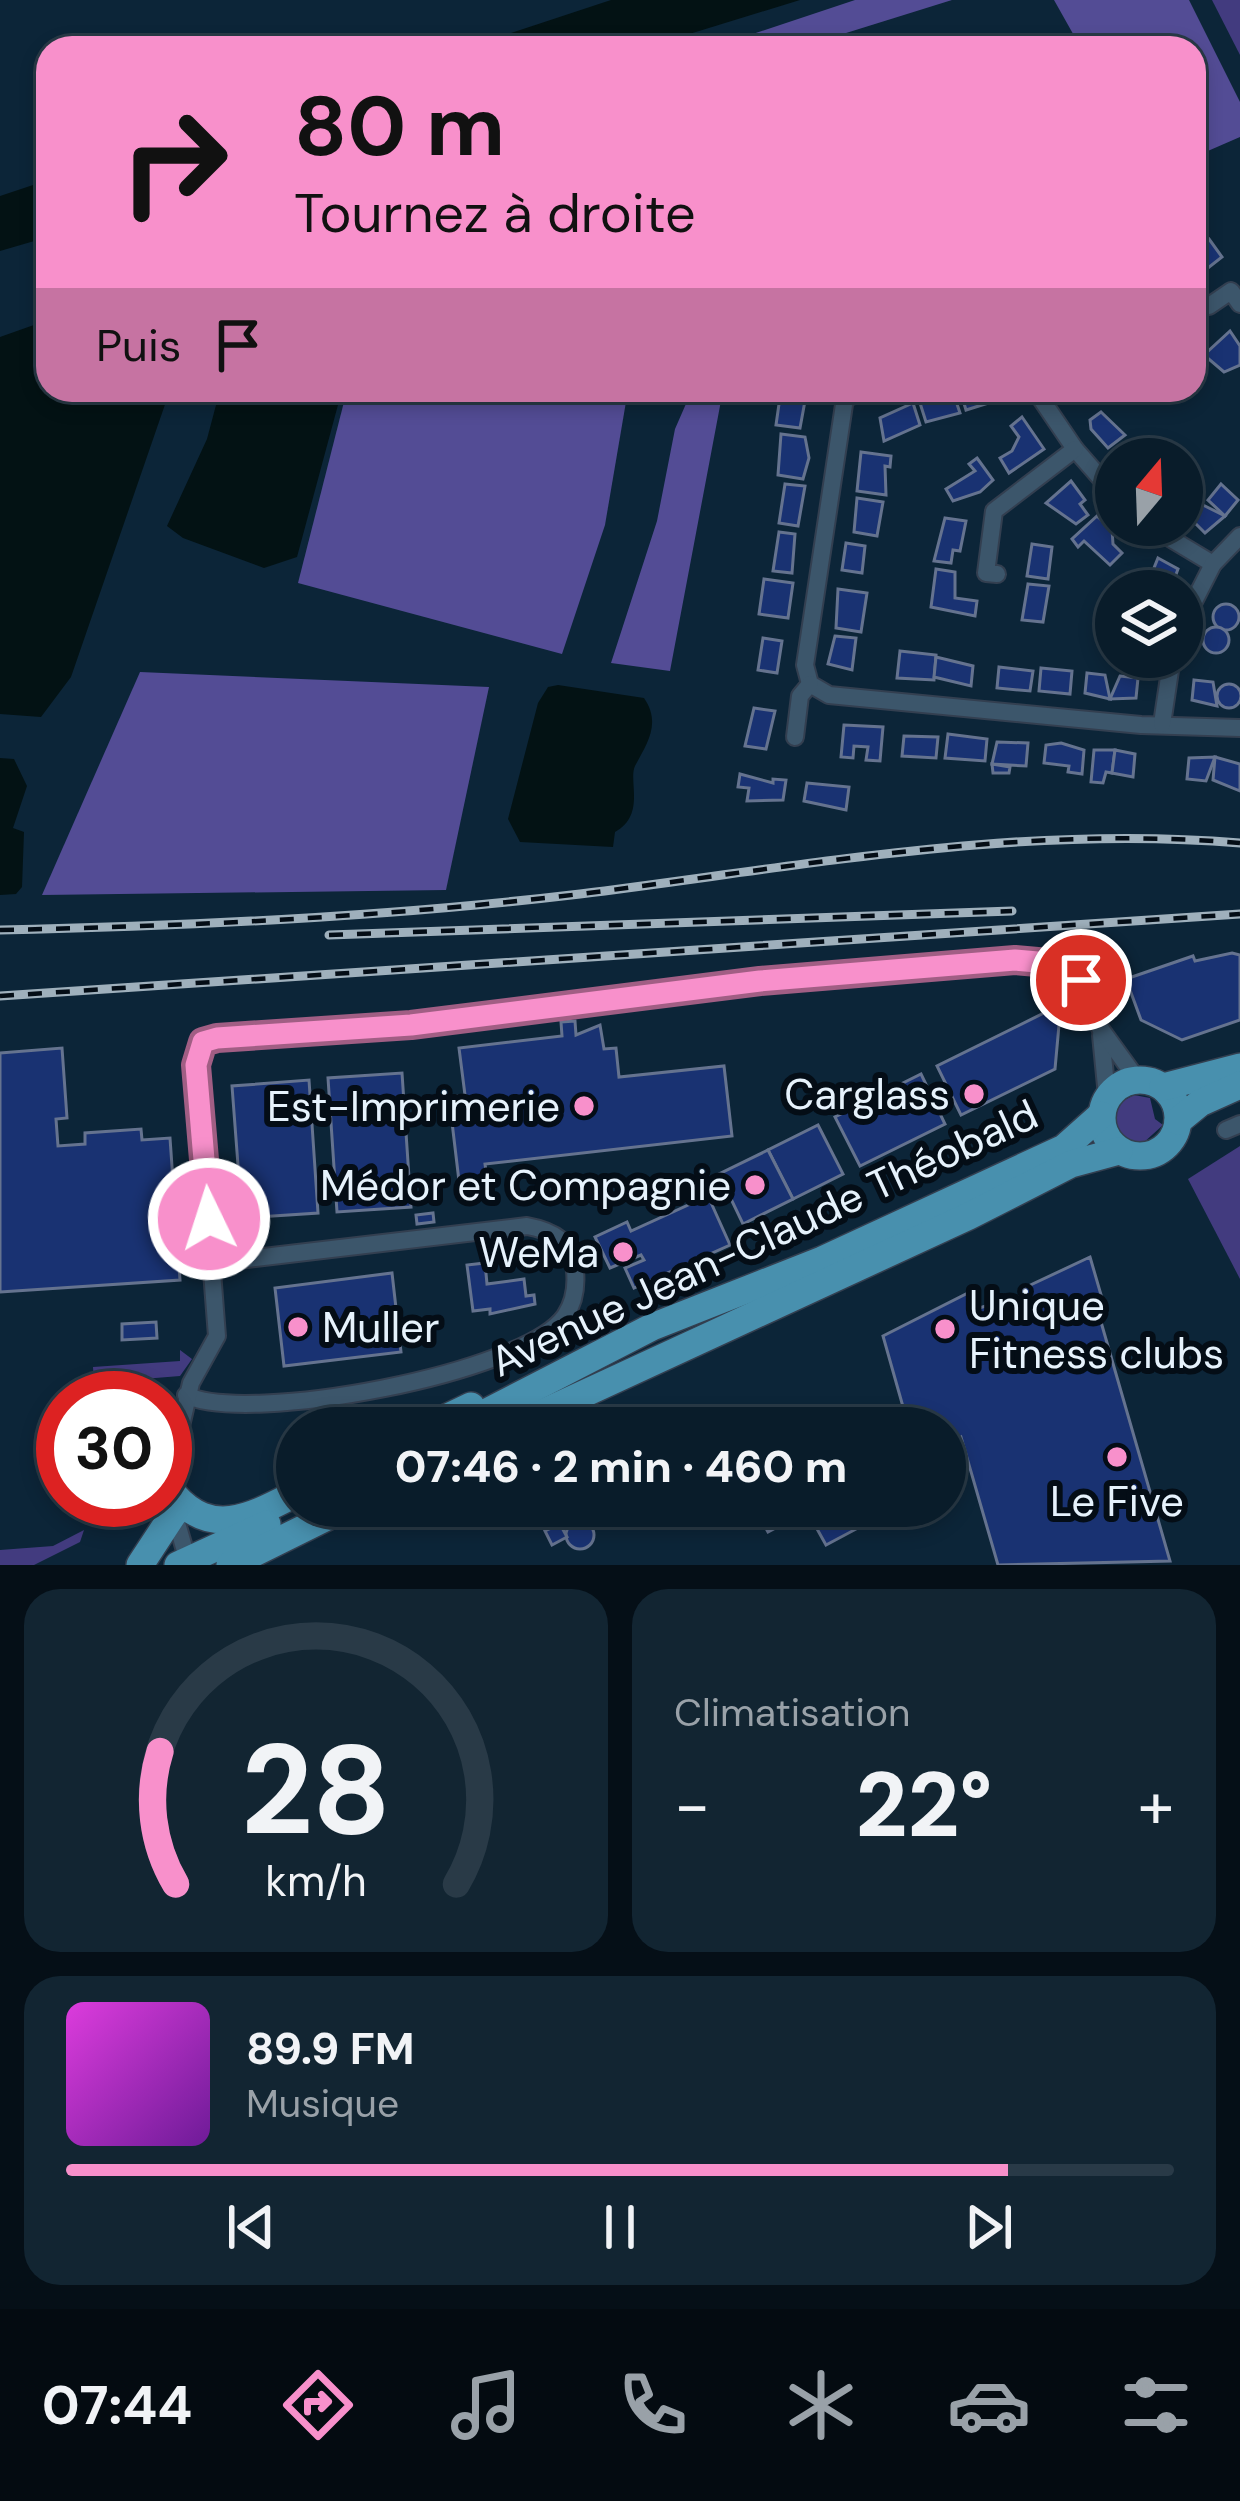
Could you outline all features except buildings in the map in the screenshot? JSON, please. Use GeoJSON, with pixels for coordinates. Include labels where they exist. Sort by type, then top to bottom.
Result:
{"type":"FeatureCollection","features":[{"type":"Feature","properties":{"kind":"main road"},"geometry":{"type":"LineString","coordinates":[[1240,1067],[1150,1083],[1104,1106],[1108,1142],[1137,1157],[1155,1154],[1169,1143],[1178,1120],[1200,1103],[1240,1085]]}},
{"type":"Feature","properties":{"kind":"main road"},"geometry":{"type":"LineString","coordinates":[[1150,1083],[1178,1120]]}},
{"type":"Feature","properties":{"kind":"main road","name":"Avenue Jean-Claude Théobald"},"geometry":{"type":"LineString","coordinates":[[495,1407],[591,1356],[925,1215],[1064,1148],[1104,1106]]}},
{"type":"Feature","properties":{"kind":"main road","name":"Avenue Jean-Claude Théobald"},"geometry":{"type":"LineString","coordinates":[[555,1407],[969,1216],[1023,1185],[1071,1164],[1119,1151]]}},
{"type":"Feature","properties":{"kind":"main road"},"geometry":{"type":"LineString","coordinates":[[473,1407],[591,1356]]}},
{"type":"Feature","properties":{"kind":"main road"},"geometry":{"type":"LineString","coordinates":[[192,1514],[220,1523],[250,1517],[276,1504]]}},
{"type":"Feature","properties":{"kind":"main road"},"geometry":{"type":"LineString","coordinates":[[183,1563],[276,1518]]}},
{"type":"Feature","properties":{"kind":"main road"},"geometry":{"type":"LineString","coordinates":[[140,1565],[161,1527]]}},
{"type":"Feature","properties":{"kind":"main road"},"geometry":{"type":"LineString","coordinates":[[230,1565],[307,1527]]}},
{"type":"Feature","properties":{"kind":"street"},"geometry":{"type":"LineString","coordinates":[[1209,307],[1231,291],[1239,301]]}},
{"type":"Feature","properties":{"kind":"street"},"geometry":{"type":"LineString","coordinates":[[844,402],[805,665],[810,684],[829,695],[1240,728]]}},
{"type":"Feature","properties":{"kind":"street"},"geometry":{"type":"LineString","coordinates":[[1043,402],[1095,472]]}},
{"type":"Feature","properties":{"kind":"street"},"geometry":{"type":"LineString","coordinates":[[997,574],[986,573],[994,512],[1075,449]]}},
{"type":"Feature","properties":{"kind":"street"},"geometry":{"type":"LineString","coordinates":[[1203,585],[1214,564],[1240,536]]}},
{"type":"Feature","properties":{"kind":"street"},"geometry":{"type":"LineString","coordinates":[[1184,546],[1214,564]]}},
{"type":"Feature","properties":{"kind":"street"},"geometry":{"type":"LineString","coordinates":[[1162,724],[1169,678]]}},
{"type":"Feature","properties":{"kind":"street"},"geometry":{"type":"LineString","coordinates":[[795,737],[800,696],[810,684]]}},
{"type":"Feature","properties":{"kind":"street"},"geometry":{"type":"LineString","coordinates":[[192,1384],[217,1340],[196,1065],[203,1042],[411,1025],[760,981],[1015,960],[1060,964],[1081,980],[1100,1028],[1104,1106]]}},
{"type":"Feature","properties":{"kind":"street"},"geometry":{"type":"LineString","coordinates":[[1100,1028],[1150,1083]]}},
{"type":"Feature","properties":{"kind":"street"},"geometry":{"type":"LineString","coordinates":[[192,1397],[222,1406],[394,1387],[449,1374],[541,1338],[564,1318],[577,1277],[563,1241],[546,1229],[527,1226],[213,1263]]}},
{"type":"Feature","properties":{"kind":"street"},"geometry":{"type":"LineString","coordinates":[[178,1527],[183,1563]]}},
{"type":"Feature","properties":{"kind":"shaded area"},"geometry":{"type":"Polygon","coordinates":[[[611,0],[800,0],[683,36],[502,36],[611,0]]]}},
{"type":"Feature","properties":{"kind":"shaded area"},"geometry":{"type":"Polygon","coordinates":[[[855,0],[952,0],[836,36],[747,36],[855,0]]]}},
{"type":"Feature","properties":{"kind":"shaded area"},"geometry":{"type":"Polygon","coordinates":[[[1054,0],[1189,0],[1240,102],[1240,137],[1206,152],[1206,36],[1074,36],[1054,0]]]}},
{"type":"Feature","properties":{"kind":"shaded area"},"geometry":{"type":"Polygon","coordinates":[[[1212,0],[1240,0],[1240,55],[1212,0]]]}},
{"type":"Feature","properties":{"kind":"shaded area"},"geometry":{"type":"Polygon","coordinates":[[[36,184],[36,240],[0,251],[0,196],[36,184]]]}},
{"type":"Feature","properties":{"kind":"shaded area"},"geometry":{"type":"Polygon","coordinates":[[[36,324],[36,402],[166,402],[71,677],[41,717],[0,714],[0,337],[36,324]]]}},
{"type":"Feature","properties":{"kind":"shaded area"},"geometry":{"type":"Polygon","coordinates":[[[217,402],[339,402],[297,557],[264,568],[183,538],[167,526],[207,439],[217,402]]]}},
{"type":"Feature","properties":{"kind":"shaded area"},"geometry":{"type":"Polygon","coordinates":[[[344,402],[626,402],[605,525],[562,654],[298,583],[344,402]]]}},
{"type":"Feature","properties":{"kind":"shaded area"},"geometry":{"type":"Polygon","coordinates":[[[687,402],[721,402],[670,671],[611,663],[657,521],[675,429],[687,402]]]}},
{"type":"Feature","properties":{"kind":"shaded area"},"geometry":{"type":"Polygon","coordinates":[[[140,672],[489,687],[446,890],[42,895],[140,672]]]}},
{"type":"Feature","properties":{"kind":"shaded area"},"geometry":{"type":"Polygon","coordinates":[[[548,687],[644,698],[649,708],[652,725],[633,772],[633,808],[615,832],[613,847],[520,842],[508,819],[538,703],[548,687]]]}},
{"type":"Feature","properties":{"kind":"shaded area"},"geometry":{"type":"Polygon","coordinates":[[[0,758],[14,759],[27,786],[13,828],[24,832],[22,887],[16,894],[0,895],[0,758]]]}},
{"type":"Feature","properties":{"kind":"shaded area"},"geometry":{"type":"Polygon","coordinates":[[[1134,1095],[1150,1098],[1155,1119],[1163,1125],[1142,1144],[1124,1139],[1114,1123],[1119,1103],[1134,1095]]]}},
{"type":"Feature","properties":{"kind":"shaded area"},"geometry":{"type":"Polygon","coordinates":[[[1240,1146],[1240,1279],[1188,1179],[1240,1146]]]}},
{"type":"Feature","properties":{"kind":"shaded area"},"geometry":{"type":"Polygon","coordinates":[[[180,1350],[192,1359],[184,1371],[93,1371],[93,1367],[180,1361],[180,1350]]]}},
{"type":"Feature","properties":{"kind":"shaded area"},"geometry":{"type":"Polygon","coordinates":[[[84,1530],[80,1542],[34,1565],[0,1565],[0,1550],[53,1546],[84,1530]]]}},
{"type":"Feature","properties":{"kind":"railway"},"geometry":{"type":"LineString","coordinates":[[0,930],[435,909],[992,844],[1074,839],[1240,843]]}},
{"type":"Feature","properties":{"kind":"railway"},"geometry":{"type":"LineString","coordinates":[[329,935],[1012,911]]}},
{"type":"Feature","properties":{"kind":"railway"},"geometry":{"type":"LineString","coordinates":[[0,996],[1240,914]]}},
{"type":"Feature","properties":{"kind":"place","name":"Carglass"},"geometry":{"type":"Point","coordinates":[974,1094]}},
{"type":"Feature","properties":{"kind":"place","name":"Est-Imprimerie"},"geometry":{"type":"Point","coordinates":[584,1106]}},
{"type":"Feature","properties":{"kind":"place","name":"Médor et Compagnie"},"geometry":{"type":"Point","coordinates":[755,1185]}},
{"type":"Feature","properties":{"kind":"place","name":"WeMa"},"geometry":{"type":"Point","coordinates":[623,1252]}},
{"type":"Feature","properties":{"kind":"place","name":"Muller"},"geometry":{"type":"Point","coordinates":[298,1327]}},
{"type":"Feature","properties":{"kind":"place","name":"Unique Fitness clubs"},"geometry":{"type":"Point","coordinates":[945,1329]}},
{"type":"Feature","properties":{"kind":"place","name":"Le Five"},"geometry":{"type":"Point","coordinates":[1117,1457]}},
{"type":"Feature","properties":{"kind":"route"},"geometry":{"type":"LineString","coordinates":[[209,1219],[196,1051],[203,1042],[217,1038],[411,1025],[760,981],[1015,960],[1060,964],[1081,980]]}}]}
